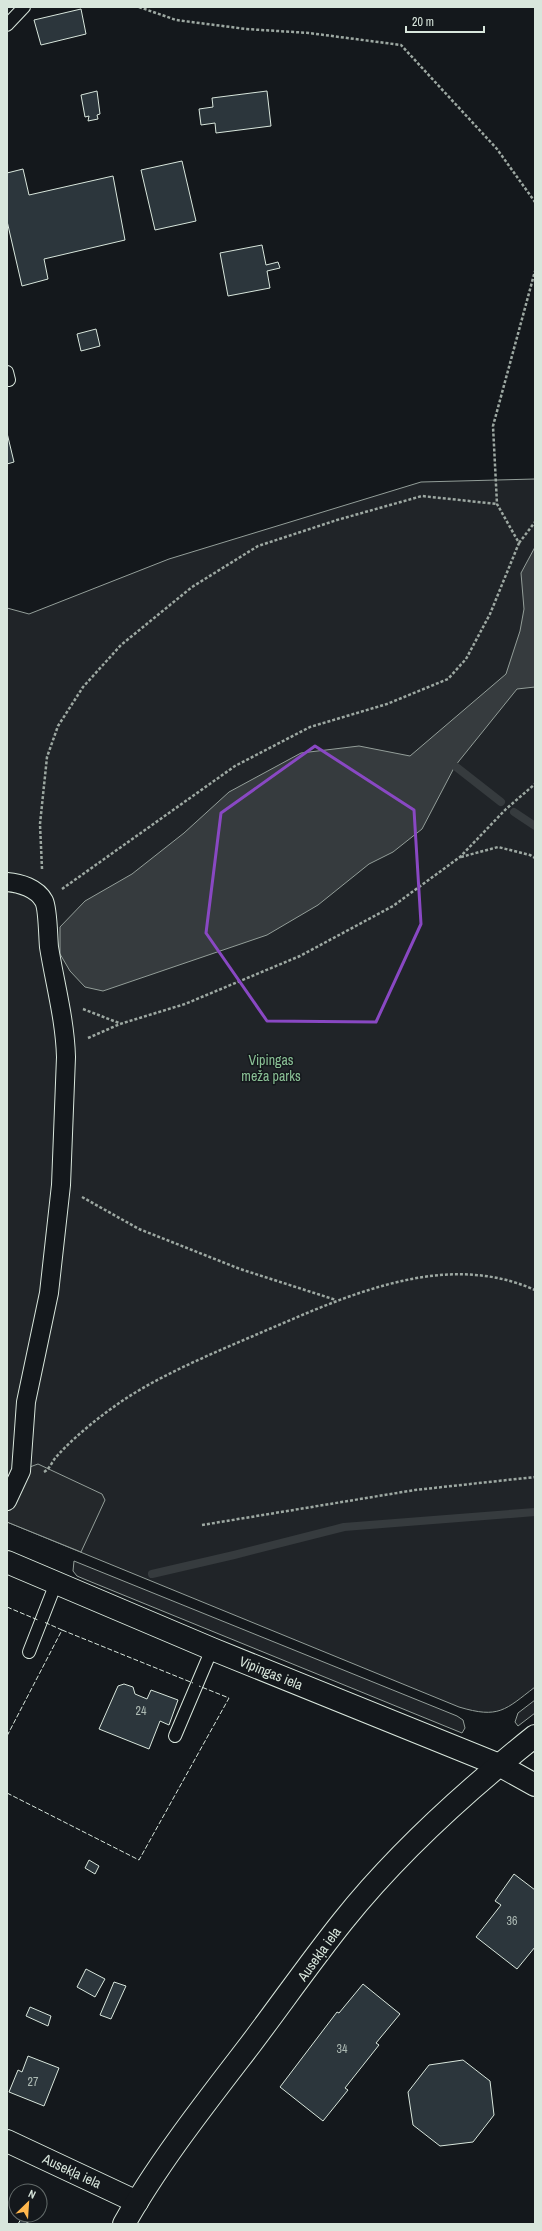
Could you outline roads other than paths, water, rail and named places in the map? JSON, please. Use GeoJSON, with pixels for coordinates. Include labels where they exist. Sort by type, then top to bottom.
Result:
{"type":"FeatureCollection","features":[{"type":"Feature","properties":{"kind":"street"},"geometry":{"type":"LineString","coordinates":[[7,882],[17,883],[31,889],[44,901],[66,1038],[61,1185],[49,1293],[26,1402],[21,1471],[7,1501]]}},
{"type":"Feature","properties":{"kind":"street","name":"Vipingas iela"},"geometry":{"type":"LineString","coordinates":[[7,1562],[212,1649],[499,1765],[535,1785]]}},
{"type":"Feature","properties":{"kind":"street","name":"Ausekļa iela"},"geometry":{"type":"LineString","coordinates":[[124,2224],[137,2202],[214,2093],[343,1921],[397,1861],[452,1807],[499,1765],[535,1736]]}},
{"type":"Feature","properties":{"kind":"street","name":"Ausekļa iela"},"geometry":{"type":"LineString","coordinates":[[7,2141],[137,2202]]}},
{"type":"Feature","properties":{"kind":"lane"},"geometry":{"type":"LineString","coordinates":[[7,25],[24,7]]}},
{"type":"Feature","properties":{"kind":"lane"},"geometry":{"type":"LineString","coordinates":[[7,372],[9,380],[7,380]]}},
{"type":"Feature","properties":{"kind":"lane"},"geometry":{"type":"LineString","coordinates":[[29,1652],[56,1583]]}},
{"type":"Feature","properties":{"kind":"lane"},"geometry":{"type":"LineString","coordinates":[[175,1736],[212,1649]]}},
{"type":"Feature","properties":{"kind":"waterway"},"geometry":{"type":"LineString","coordinates":[[455,766],[501,802]]}},
{"type":"Feature","properties":{"kind":"waterway"},"geometry":{"type":"LineString","coordinates":[[514,812],[535,826]]}},
{"type":"Feature","properties":{"kind":"waterway"},"geometry":{"type":"LineString","coordinates":[[152,1574],[344,1527],[535,1512]]}},
{"type":"Feature","properties":{"kind":"park label","name":"Vipingas meža parks"},"geometry":{"type":"Point","coordinates":[271,1068]}}]}
